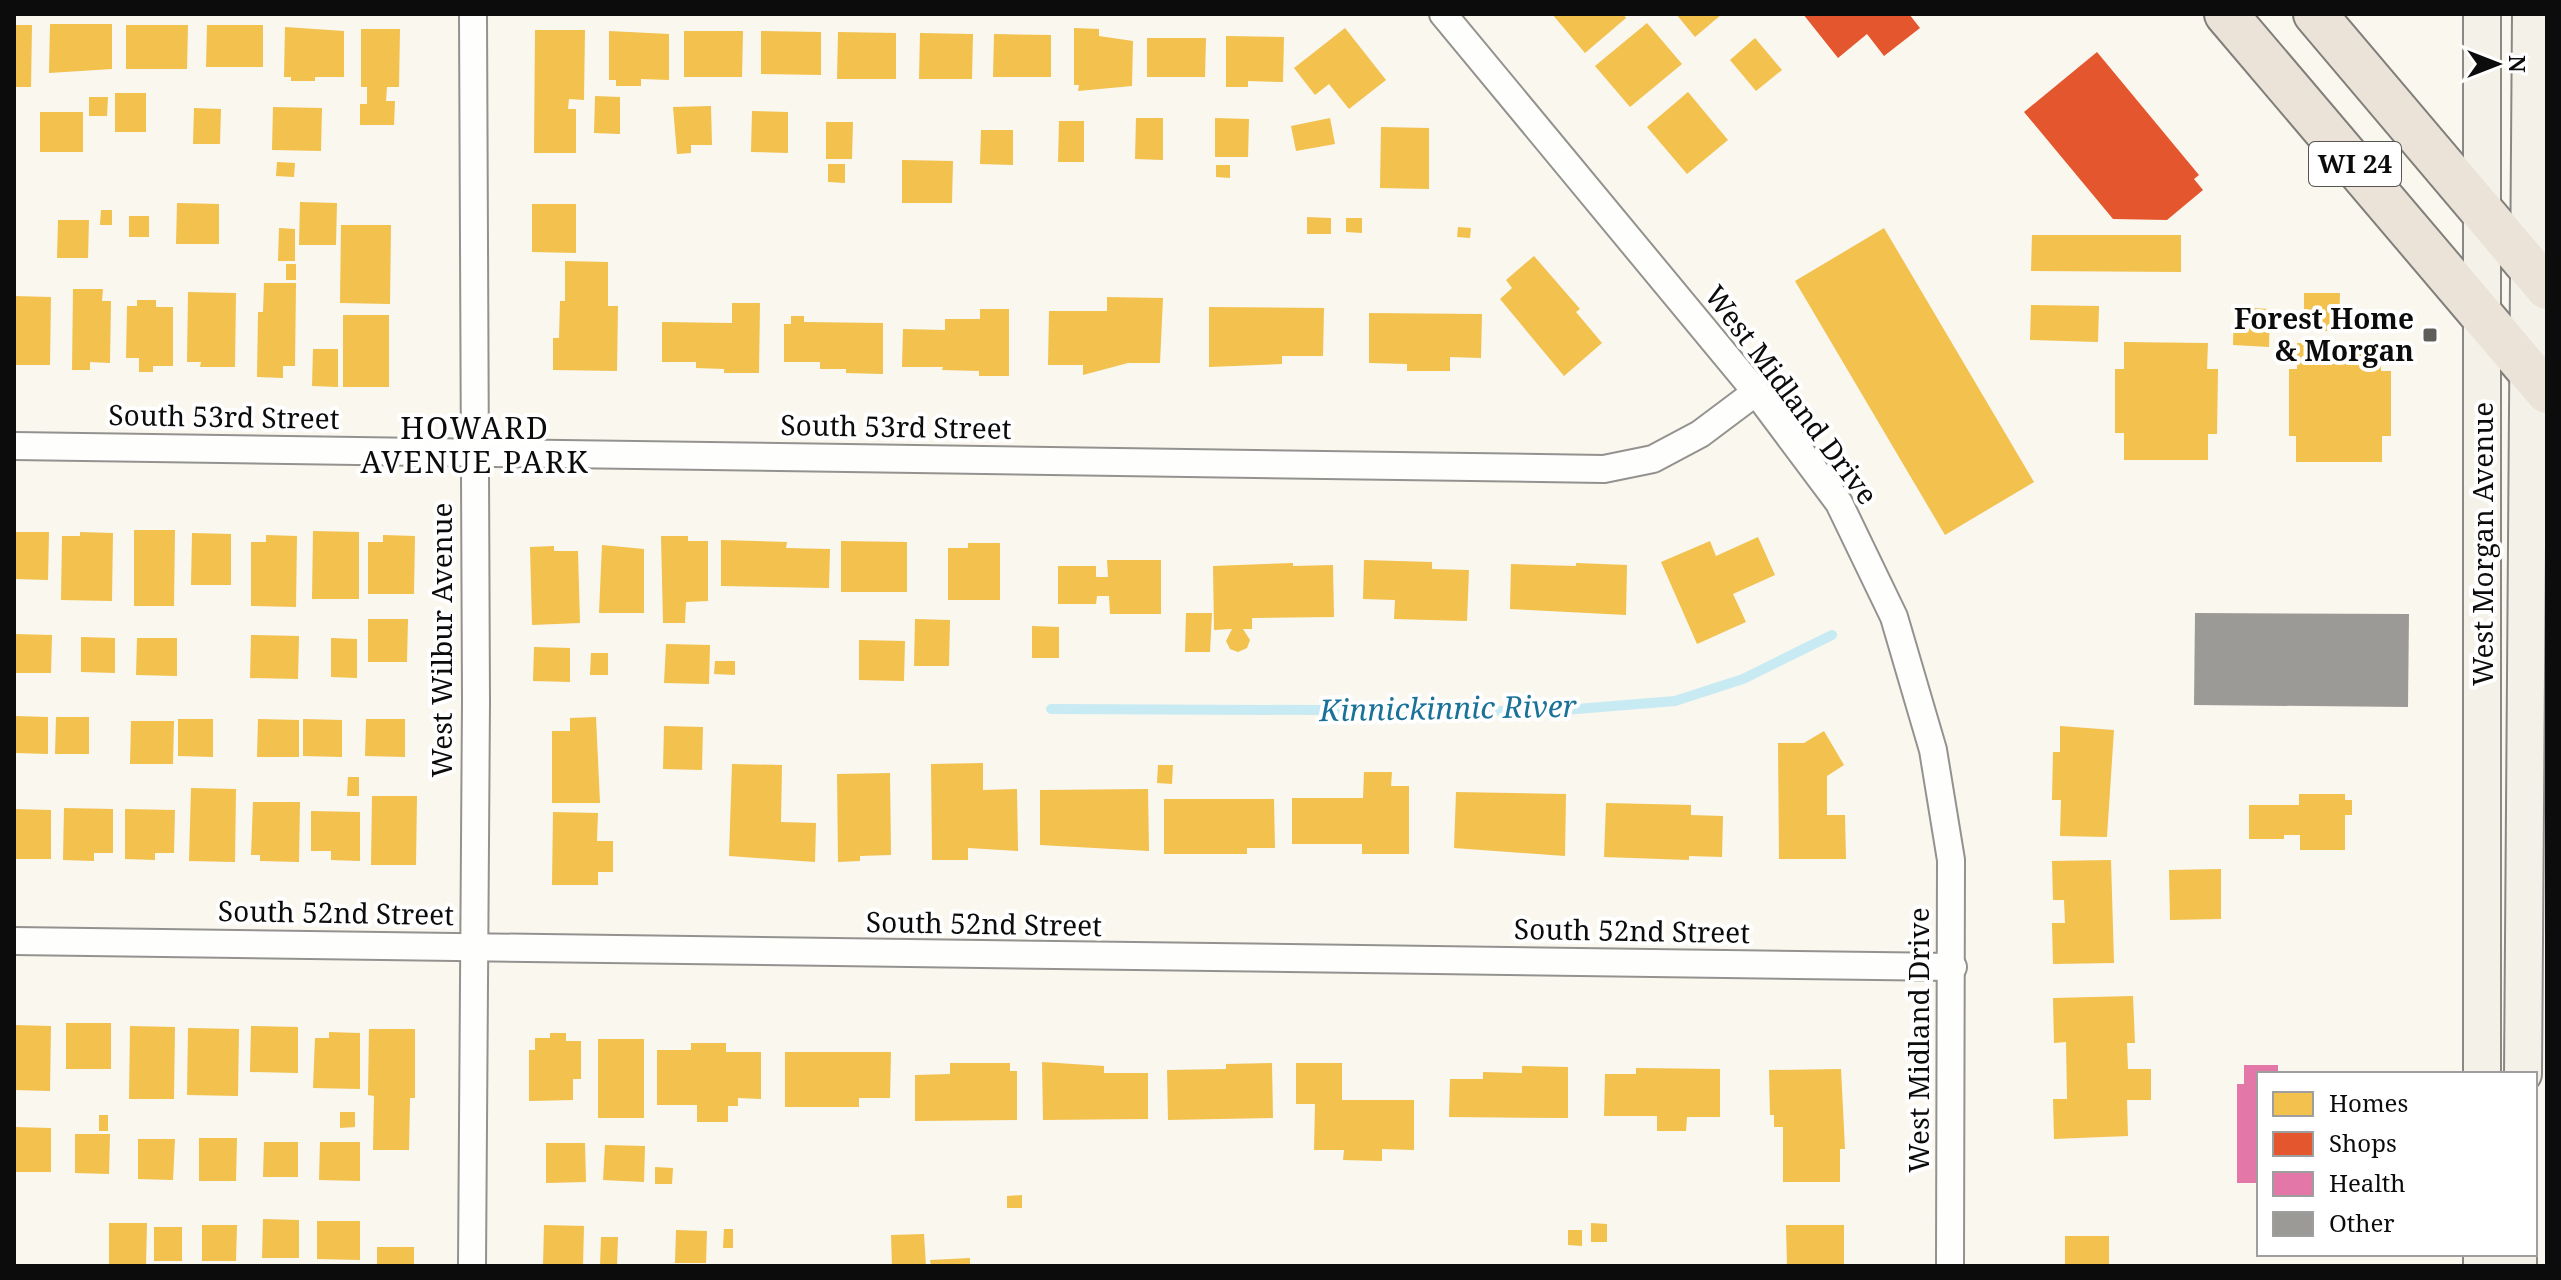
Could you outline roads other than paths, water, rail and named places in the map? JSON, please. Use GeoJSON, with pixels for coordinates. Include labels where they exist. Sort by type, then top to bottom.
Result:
{"type":"FeatureCollection","features":[{"type":"Feature","properties":{"kind":"main road","name":"WI 24"},"geometry":{"type":"LineString","coordinates":[[2226,14],[2538,381]]}},
{"type":"Feature","properties":{"kind":"main road","name":"WI 24"},"geometry":{"type":"LineString","coordinates":[[2315,14],[2538,276]]}},
{"type":"Feature","properties":{"kind":"street","name":"West Wilbur Avenue"},"geometry":{"type":"LineString","coordinates":[[472,1266],[473,14]]}},
{"type":"Feature","properties":{"kind":"street","name":"West Midland Drive"},"geometry":{"type":"LineString","coordinates":[[1443,14],[1756,392],[1839,503],[1894,617],[1933,750],[1951,860],[1950,1266]]}},
{"type":"Feature","properties":{"kind":"street","name":"West Morgan Avenue"},"geometry":{"type":"LineString","coordinates":[[2482,14],[2482,1072]]}},
{"type":"Feature","properties":{"kind":"street","name":"West Morgan Avenue"},"geometry":{"type":"LineString","coordinates":[[2523,1072],[2536,995],[2538,276],[2531,14]]}},
{"type":"Feature","properties":{"kind":"street","name":"South 53rd Street"},"geometry":{"type":"LineString","coordinates":[[14,446],[1604,469],[1653,459],[1700,434],[1756,392]]}},
{"type":"Feature","properties":{"kind":"street","name":"South 52nd Street"},"geometry":{"type":"LineString","coordinates":[[14,941],[1953,967]]}},
{"type":"Feature","properties":{"kind":"street"},"geometry":{"type":"LineString","coordinates":[[2482,1010],[2536,995]]}},
{"type":"Feature","properties":{"kind":"waterway","name":"Kinnickinnic River"},"geometry":{"type":"LineString","coordinates":[[1051,709],[1552,711],[1675,701],[1743,679],[1832,635]]}},
{"type":"Feature","properties":{"kind":"place","name":"Forest Home & Morgan"},"geometry":{"type":"Point","coordinates":[2430,335]}},
{"type":"Feature","properties":{"kind":"district","name":"HOWARD AVENUE PARK"},"geometry":{"type":"Point","coordinates":[475,446]}}]}
